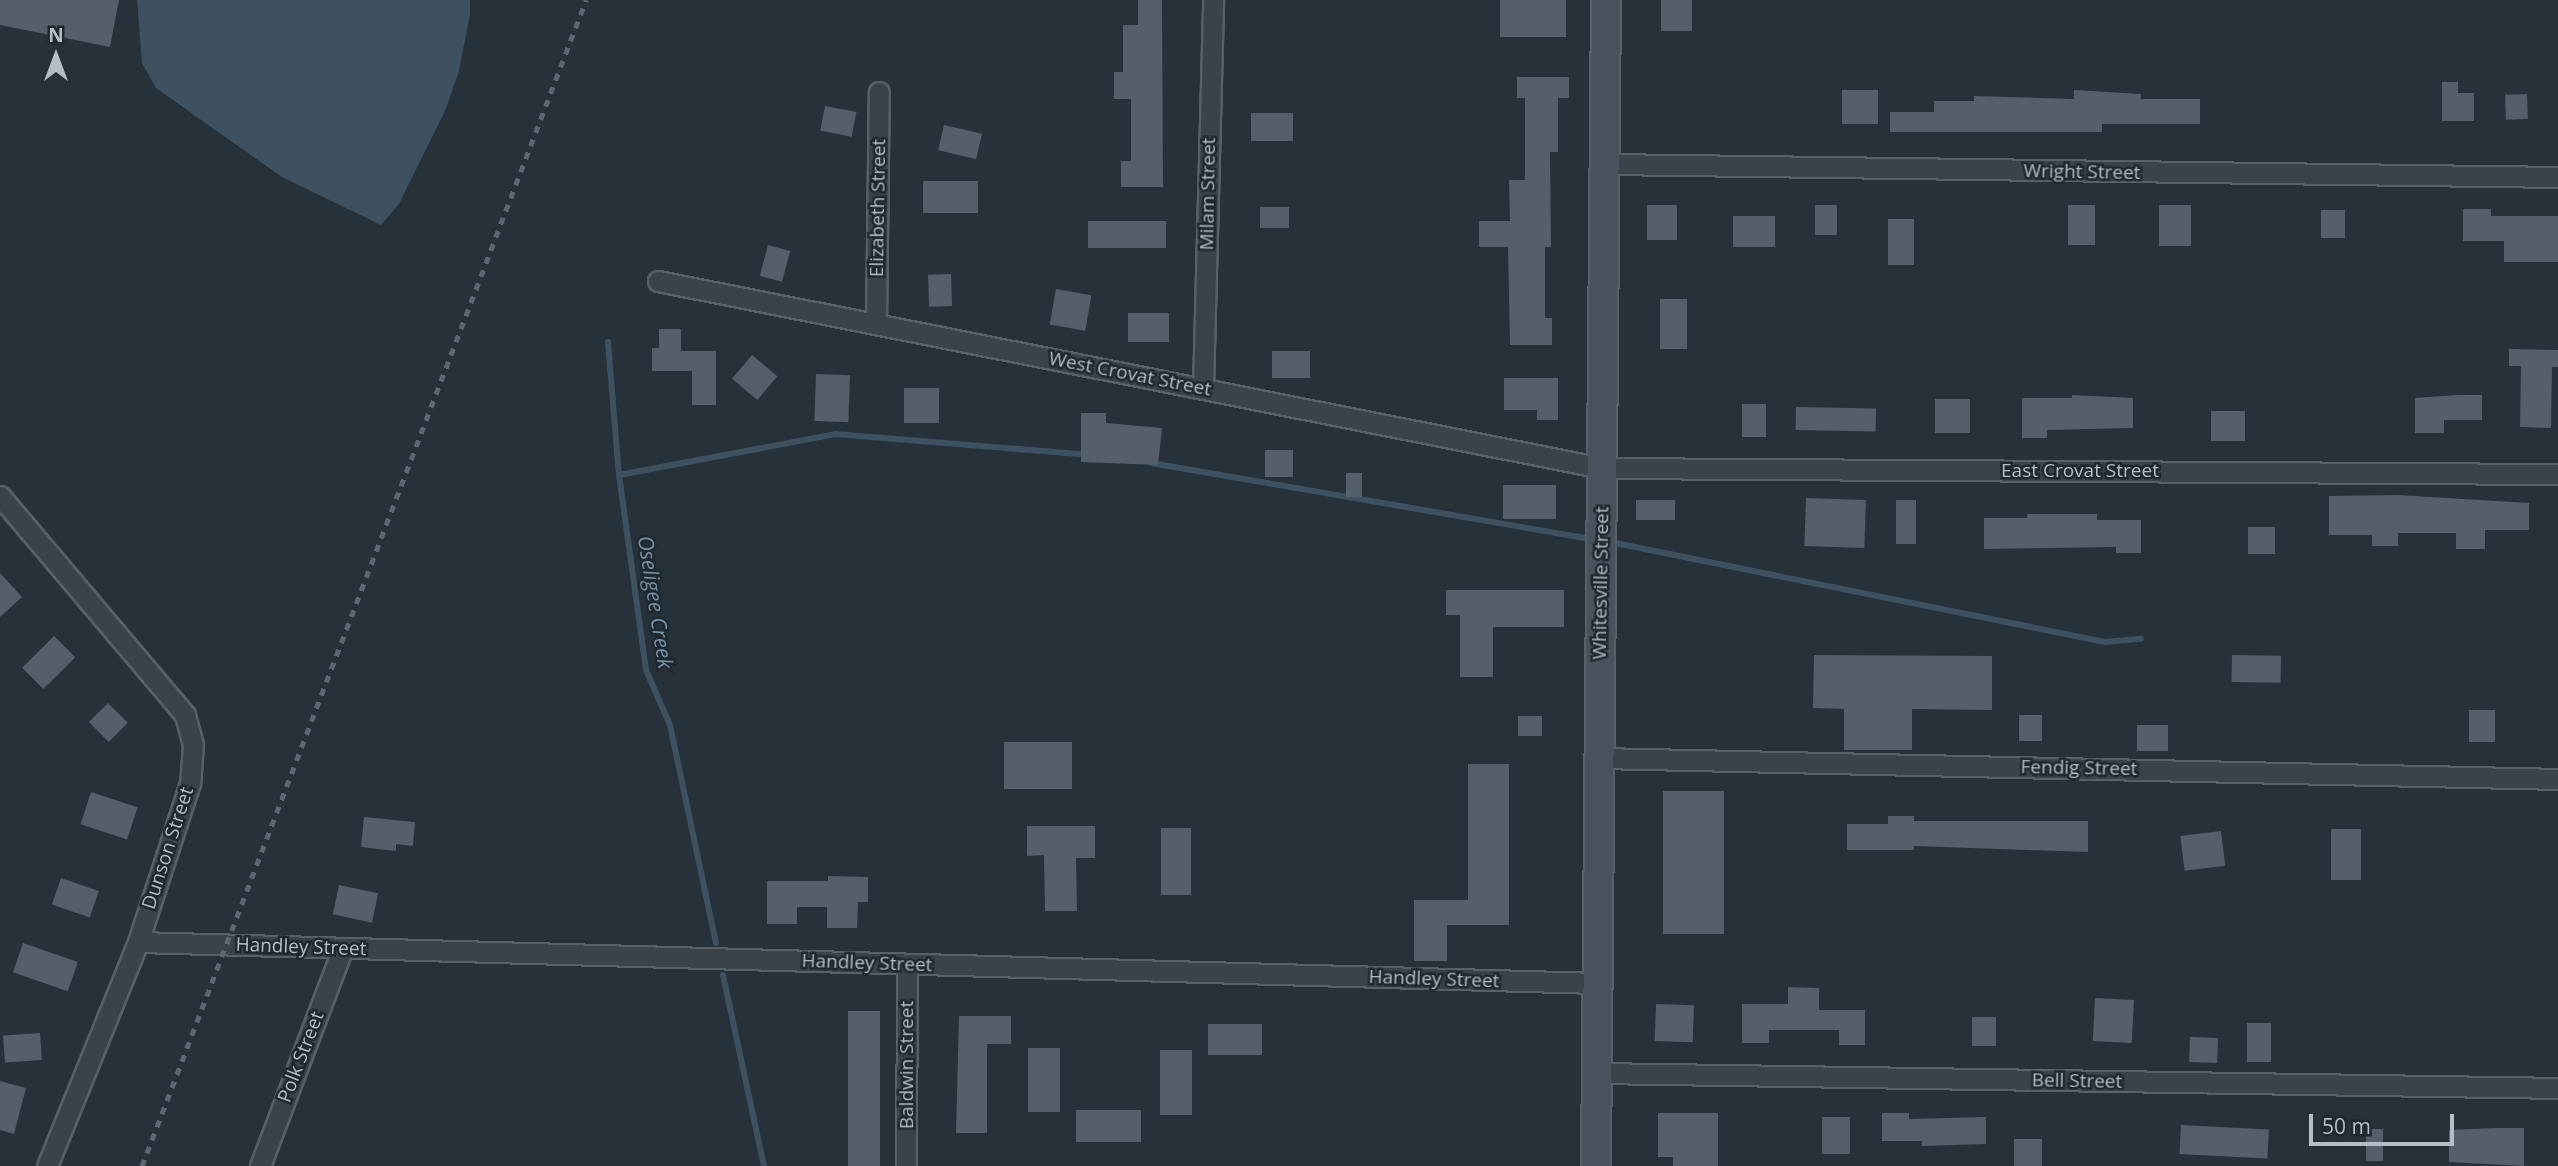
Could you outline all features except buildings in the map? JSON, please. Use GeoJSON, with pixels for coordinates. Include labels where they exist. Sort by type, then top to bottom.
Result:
{"type":"FeatureCollection","features":[{"type":"Feature","properties":{"kind":"main road","name":"Whitesville Street"},"geometry":{"type":"LineString","coordinates":[[1596,1166],[1606,0]]}},
{"type":"Feature","properties":{"kind":"street","name":"Milam Street"},"geometry":{"type":"LineString","coordinates":[[1203,388],[1213,0]]}},
{"type":"Feature","properties":{"kind":"street","name":"Elizabeth Street"},"geometry":{"type":"LineString","coordinates":[[876,324],[879,92]]}},
{"type":"Feature","properties":{"kind":"street","name":"Wright Street"},"geometry":{"type":"LineString","coordinates":[[1606,164],[2558,177]]}},
{"type":"Feature","properties":{"kind":"street","name":"West Crovat Street"},"geometry":{"type":"LineString","coordinates":[[658,281],[1602,468]]}},
{"type":"Feature","properties":{"kind":"street","name":"East Crovat Street"},"geometry":{"type":"LineString","coordinates":[[1602,468],[2558,474]]}},
{"type":"Feature","properties":{"kind":"street","name":"Dunson Street"},"geometry":{"type":"LineString","coordinates":[[0,496],[185,716],[193,744],[190,783],[138,942],[47,1166]]}},
{"type":"Feature","properties":{"kind":"street","name":"Fendig Street"},"geometry":{"type":"LineString","coordinates":[[1599,758],[2558,779]]}},
{"type":"Feature","properties":{"kind":"street","name":"Handley Street"},"geometry":{"type":"LineString","coordinates":[[138,942],[1597,983]]}},
{"type":"Feature","properties":{"kind":"street","name":"Polk Street"},"geometry":{"type":"LineString","coordinates":[[260,1166],[343,948]]}},
{"type":"Feature","properties":{"kind":"street","name":"Baldwin Street"},"geometry":{"type":"LineString","coordinates":[[906,1166],[907,964]]}},
{"type":"Feature","properties":{"kind":"street","name":"Bell Street"},"geometry":{"type":"LineString","coordinates":[[1597,1073],[2558,1088]]}},
{"type":"Feature","properties":{"kind":"water"},"geometry":{"type":"Polygon","coordinates":[[[137,0],[470,0],[470,14],[459,71],[445,111],[399,204],[381,225],[282,177],[156,88],[142,63],[137,0]]]}},
{"type":"Feature","properties":{"kind":"waterway","name":"Oseligee Creek"},"geometry":{"type":"LineString","coordinates":[[608,342],[619,475],[646,670],[670,725],[716,943]]}},
{"type":"Feature","properties":{"kind":"waterway"},"geometry":{"type":"LineString","coordinates":[[619,475],[835,434],[1088,455]]}},
{"type":"Feature","properties":{"kind":"waterway"},"geometry":{"type":"LineString","coordinates":[[1151,463],[1596,540]]}},
{"type":"Feature","properties":{"kind":"waterway"},"geometry":{"type":"LineString","coordinates":[[1610,542],[2105,642],[2141,639]]}},
{"type":"Feature","properties":{"kind":"waterway","name":"Oseligee Creek"},"geometry":{"type":"LineString","coordinates":[[723,975],[764,1166]]}},
{"type":"Feature","properties":{"kind":"railway"},"geometry":{"type":"LineString","coordinates":[[142,1166],[586,0]]}}]}
